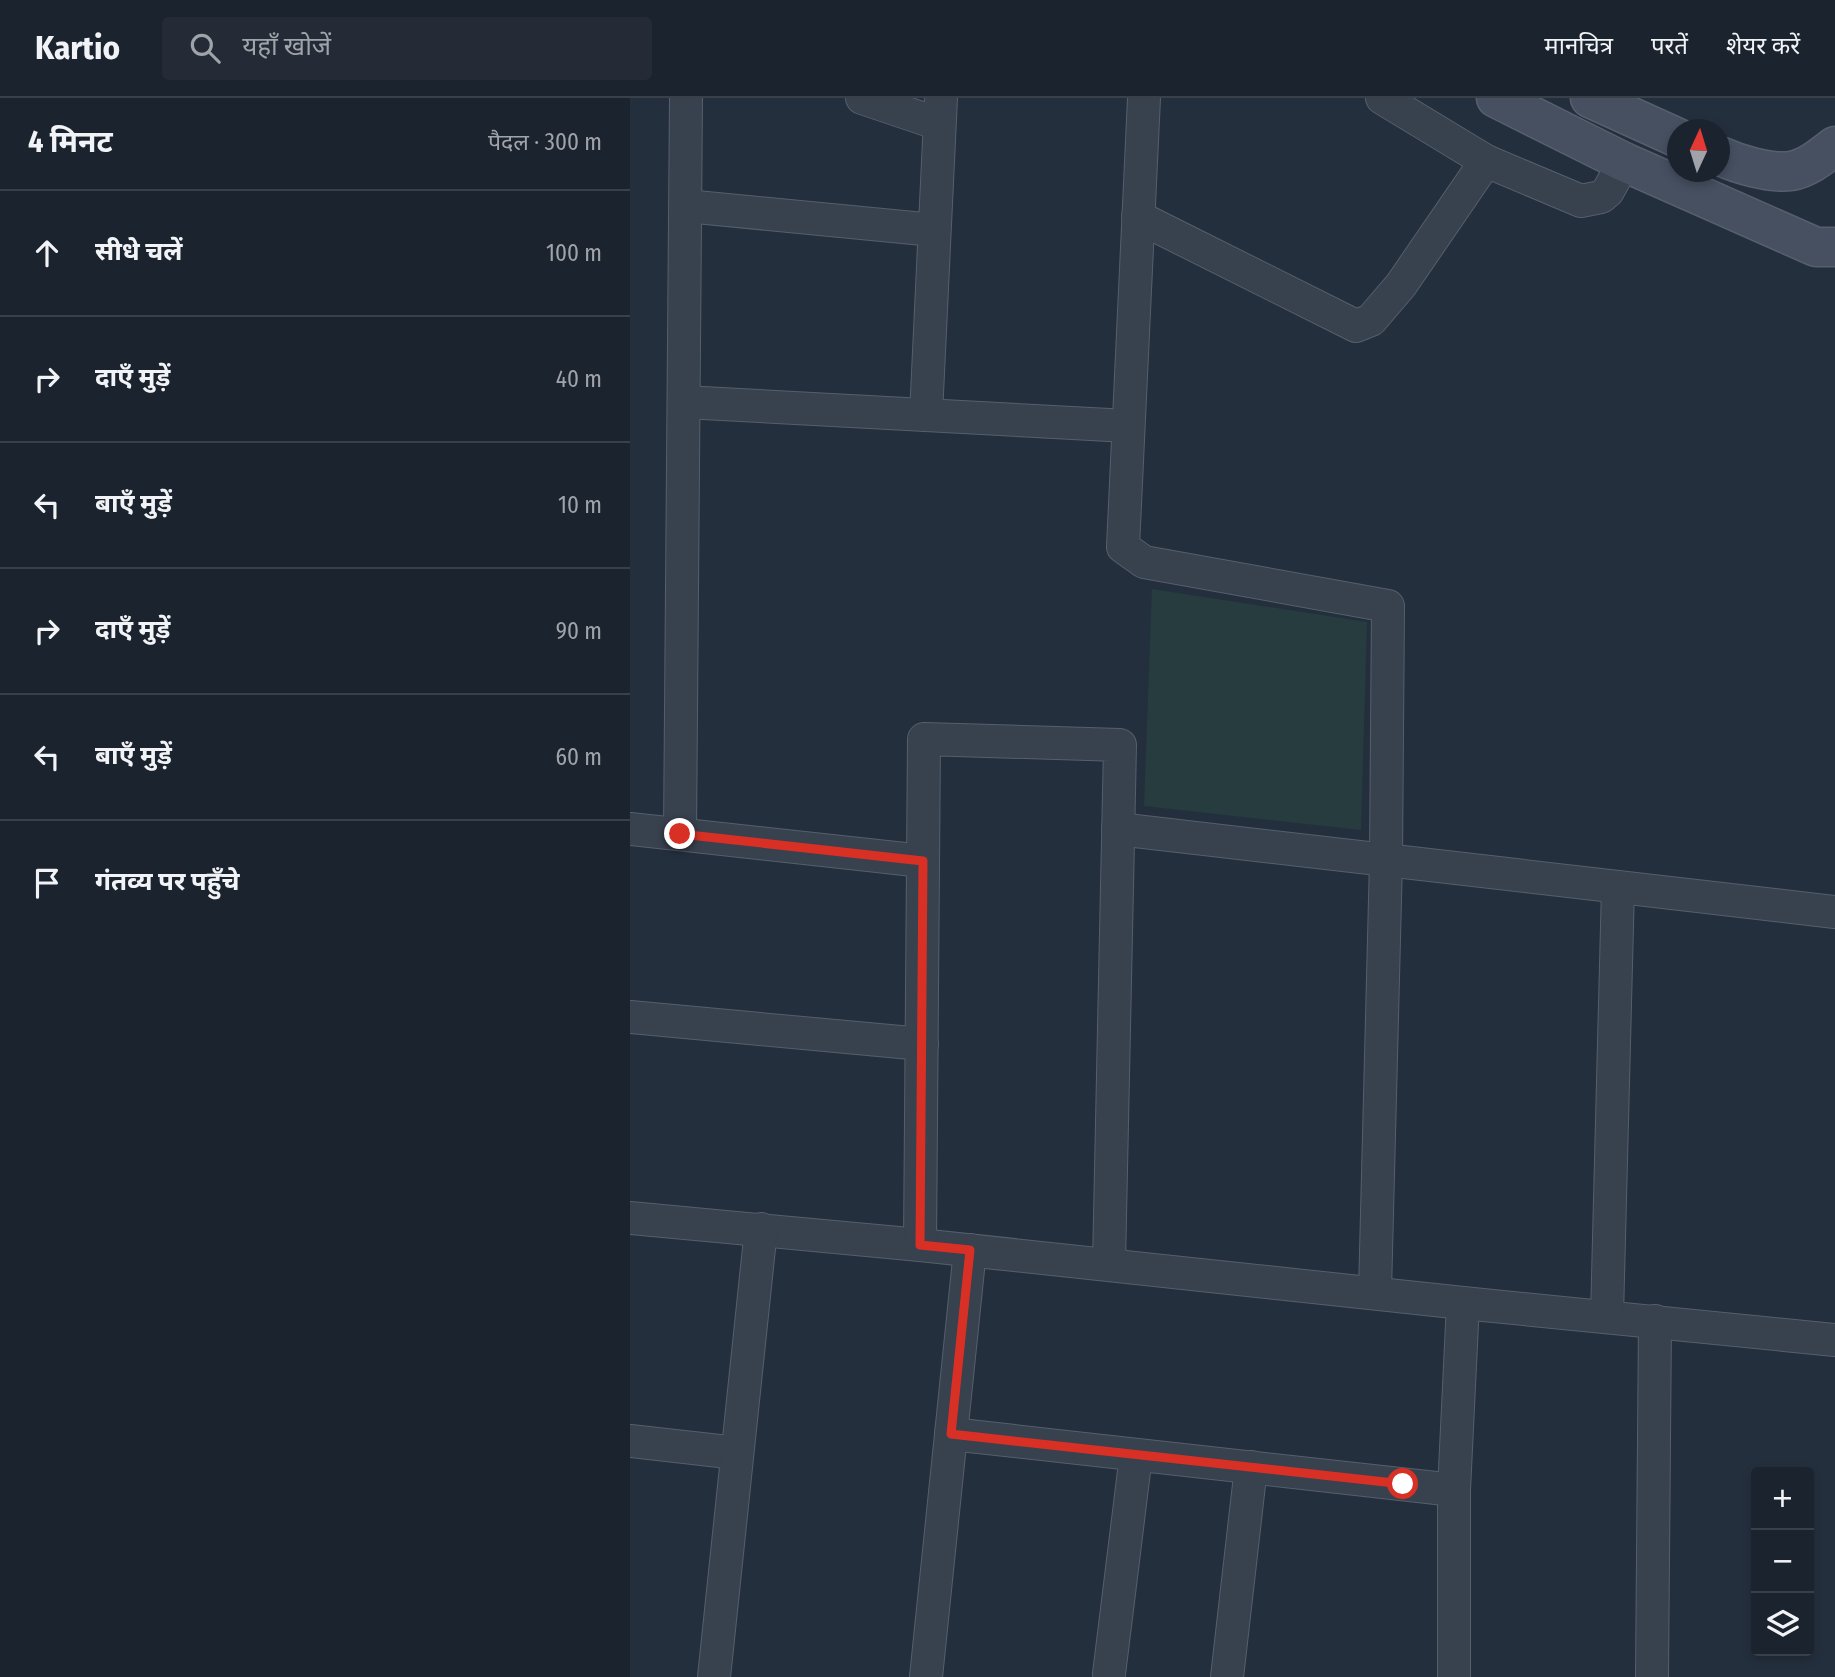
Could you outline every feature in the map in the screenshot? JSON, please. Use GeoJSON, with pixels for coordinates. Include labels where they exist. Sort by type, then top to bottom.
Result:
{"type":"FeatureCollection","features":[{"type":"Feature","properties":{"kind":"street"},"geometry":{"type":"LineString","coordinates":[[680,834],[687,98]]}},
{"type":"Feature","properties":{"kind":"street"},"geometry":{"type":"LineString","coordinates":[[862,98],[940,111],[926,415]]}},
{"type":"Feature","properties":{"kind":"street"},"geometry":{"type":"LineString","coordinates":[[1144,98],[1123,547],[1144,562],[1388,606],[1386,860],[1376,1292]]}},
{"type":"Feature","properties":{"kind":"street"},"geometry":{"type":"LineString","coordinates":[[1382,98],[1486,161],[1581,201],[1601,197],[1608,191],[1624,162]]}},
{"type":"Feature","properties":{"kind":"street"},"geometry":{"type":"LineString","coordinates":[[1496,98],[1624,162],[1816,247],[1835,247]]}},
{"type":"Feature","properties":{"kind":"street"},"geometry":{"type":"LineString","coordinates":[[1590,98],[1667,133]]}},
{"type":"Feature","properties":{"kind":"street"},"geometry":{"type":"LineString","coordinates":[[1730,160],[1745,167],[1790,171],[1816,161],[1835,146]]}},
{"type":"Feature","properties":{"kind":"street"},"geometry":{"type":"LineString","coordinates":[[1138,217],[1356,326],[1371,320],[1401,285],[1486,161]]}},
{"type":"Feature","properties":{"kind":"street"},"geometry":{"type":"LineString","coordinates":[[686,206],[934,230]]}},
{"type":"Feature","properties":{"kind":"street"},"geometry":{"type":"LineString","coordinates":[[684,402],[1128,426]]}},
{"type":"Feature","properties":{"kind":"street"},"geometry":{"type":"LineString","coordinates":[[920,1245],[924,739],[1120,745],[1109,1264]]}},
{"type":"Feature","properties":{"kind":"street"},"geometry":{"type":"LineString","coordinates":[[630,829],[923,861]]}},
{"type":"Feature","properties":{"kind":"street"},"geometry":{"type":"LineString","coordinates":[[1118,829],[1835,912]]}},
{"type":"Feature","properties":{"kind":"street"},"geometry":{"type":"LineString","coordinates":[[1607,1316],[1618,887]]}},
{"type":"Feature","properties":{"kind":"street"},"geometry":{"type":"LineString","coordinates":[[630,1017],[922,1044]]}},
{"type":"Feature","properties":{"kind":"street"},"geometry":{"type":"LineString","coordinates":[[630,1217],[1835,1340]]}},
{"type":"Feature","properties":{"kind":"street"},"geometry":{"type":"LineString","coordinates":[[714,1677],[761,1229]]}},
{"type":"Feature","properties":{"kind":"street"},"geometry":{"type":"LineString","coordinates":[[926,1677],[970,1250]]}},
{"type":"Feature","properties":{"kind":"street"},"geometry":{"type":"LineString","coordinates":[[1454,1677],[1454,1490],[1463,1303]]}},
{"type":"Feature","properties":{"kind":"street"},"geometry":{"type":"LineString","coordinates":[[1652,1677],[1655,1321]]}},
{"type":"Feature","properties":{"kind":"street"},"geometry":{"type":"LineString","coordinates":[[951,1434],[1454,1490]]}},
{"type":"Feature","properties":{"kind":"street"},"geometry":{"type":"LineString","coordinates":[[630,1441],[737,1453]]}},
{"type":"Feature","properties":{"kind":"street"},"geometry":{"type":"LineString","coordinates":[[1109,1674],[1136,1455]]}},
{"type":"Feature","properties":{"kind":"street"},"geometry":{"type":"LineString","coordinates":[[1227,1677],[1251,1467]]}},
{"type":"Feature","properties":{"kind":"green space"},"geometry":{"type":"Polygon","coordinates":[[[1152,589],[1367,622],[1361,830],[1144,806],[1152,589]]]}},
{"type":"Feature","properties":{"kind":"route"},"geometry":{"type":"LineString","coordinates":[[680,834],[923,861],[920,1245],[970,1250],[951,1434],[1403,1484]]}}]}
